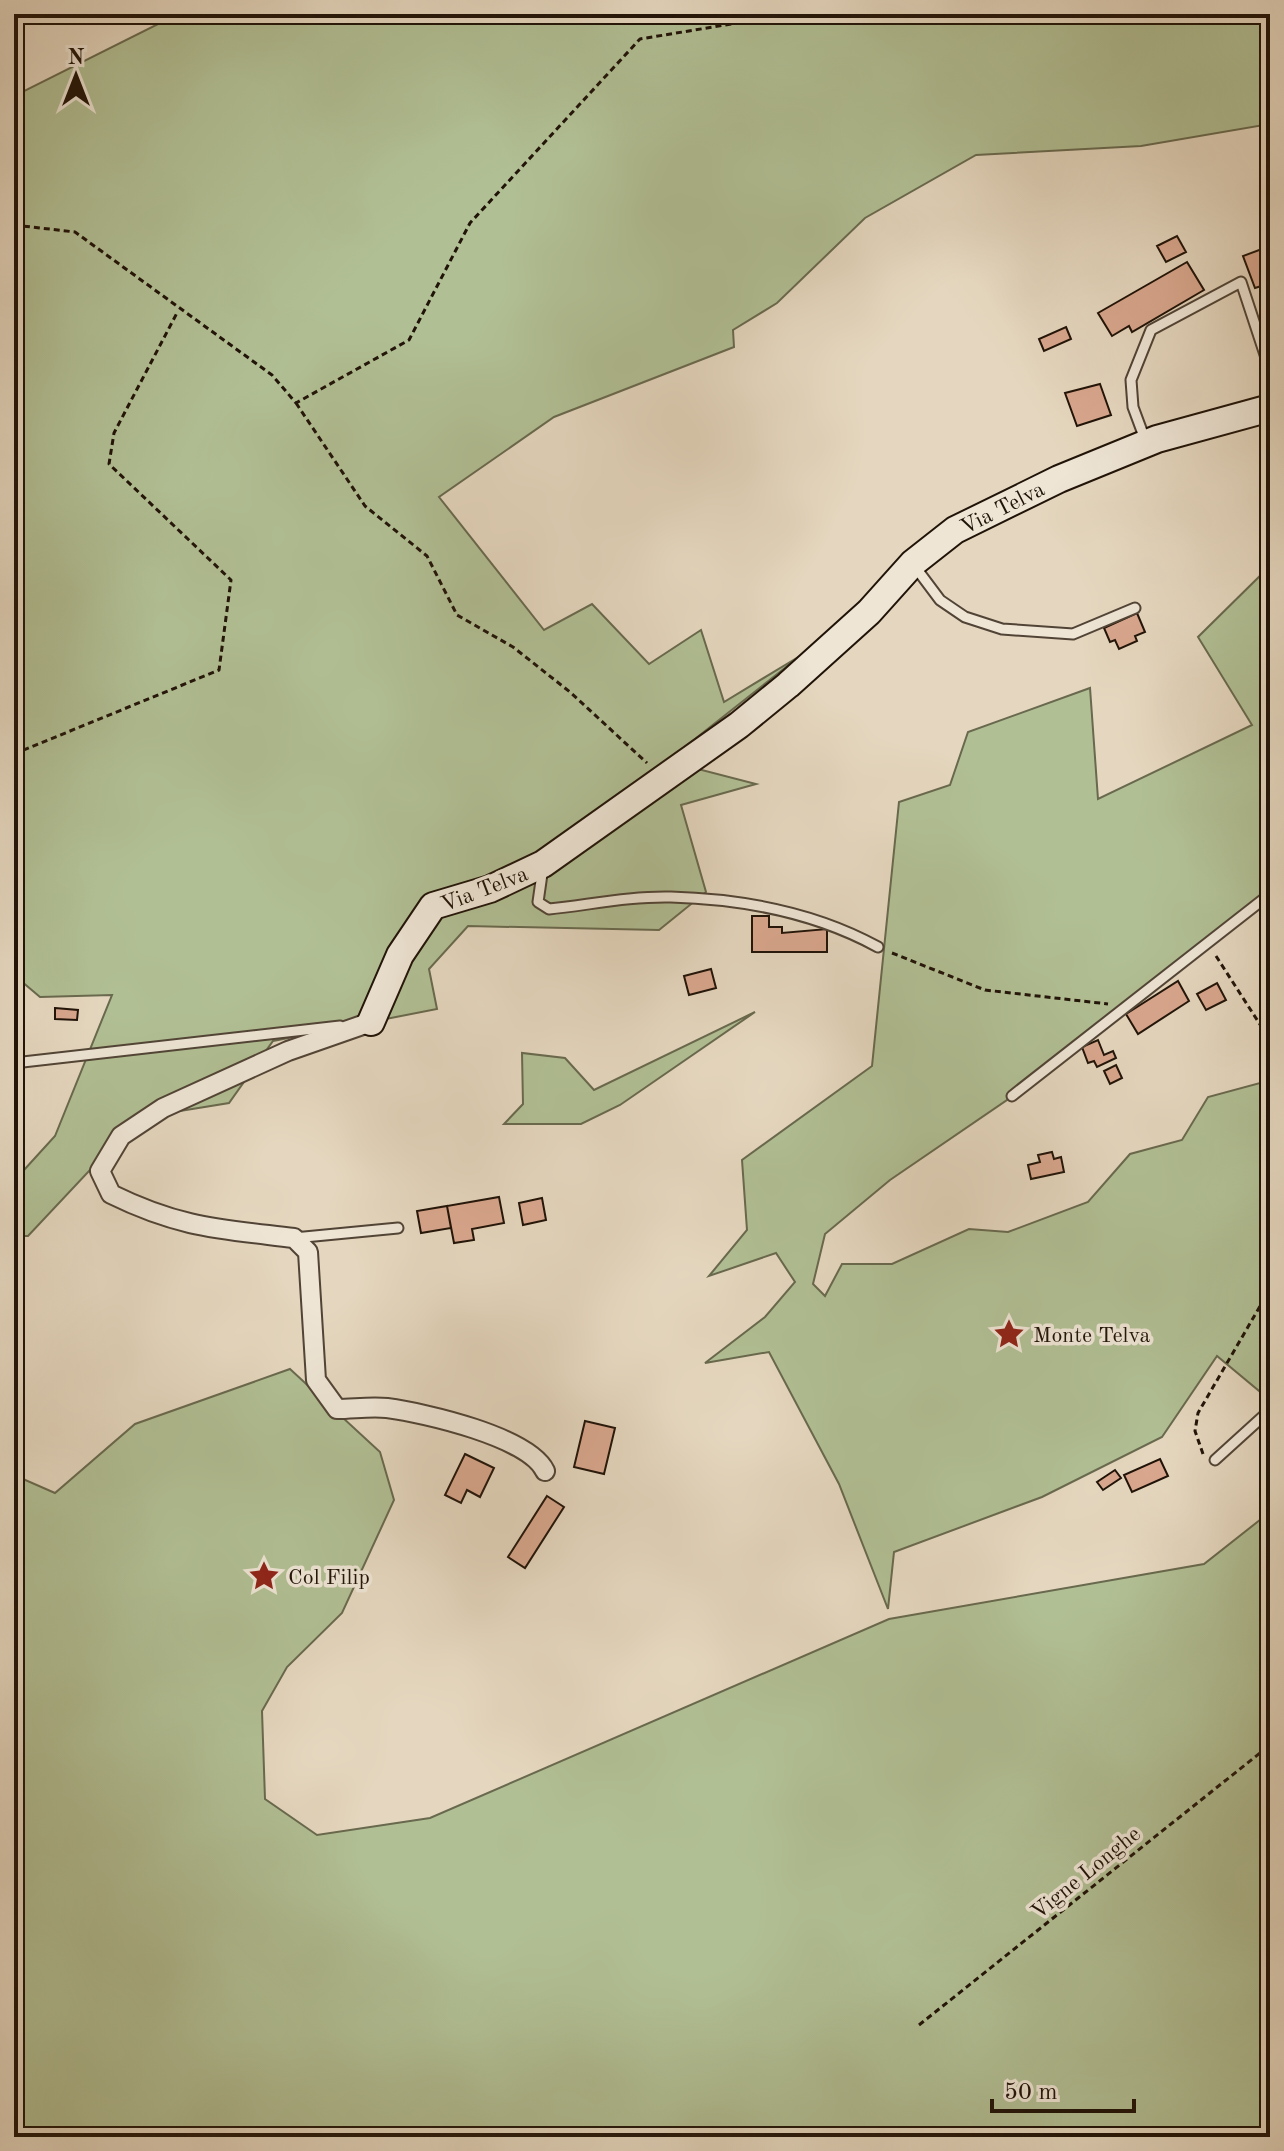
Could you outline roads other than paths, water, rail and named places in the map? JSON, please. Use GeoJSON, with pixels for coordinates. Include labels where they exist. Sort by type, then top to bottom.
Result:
{"type":"FeatureCollection","features":[{"type":"Feature","properties":{"kind":"street","name":"Via Telva"},"geometry":{"type":"LineString","coordinates":[[371,1022],[400,955],[433,906],[490,889],[543,864],[663,778],[788,685],[869,612],[913,563],[955,530],[1059,479],[1147,444],[1270,408]]}},
{"type":"Feature","properties":{"kind":"street"},"geometry":{"type":"LineString","coordinates":[[371,1022],[288,1051],[163,1108],[121,1136],[100,1171],[111,1194],[172,1221],[226,1232],[294,1238],[308,1252],[316,1380],[337,1409],[387,1408],[488,1433],[539,1458],[545,1471]]}},
{"type":"Feature","properties":{"kind":"lane"},"geometry":{"type":"LineString","coordinates":[[1147,444],[1133,407],[1131,380],[1151,330],[1241,282],[1270,370]]}},
{"type":"Feature","properties":{"kind":"lane"},"geometry":{"type":"LineString","coordinates":[[913,563],[940,600],[965,617],[1002,629],[1073,634],[1135,608]]}},
{"type":"Feature","properties":{"kind":"lane"},"geometry":{"type":"LineString","coordinates":[[543,864],[538,902],[549,909],[669,897],[753,905],[842,928],[878,947]]}},
{"type":"Feature","properties":{"kind":"lane"},"geometry":{"type":"LineString","coordinates":[[1012,1096],[1270,894]]}},
{"type":"Feature","properties":{"kind":"lane"},"geometry":{"type":"LineString","coordinates":[[14,1063],[371,1022]]}},
{"type":"Feature","properties":{"kind":"lane"},"geometry":{"type":"LineString","coordinates":[[294,1238],[398,1228]]}},
{"type":"Feature","properties":{"kind":"lane"},"geometry":{"type":"LineString","coordinates":[[1215,1460],[1270,1410]]}},
{"type":"Feature","properties":{"kind":"place","name":"Monte Telva"},"geometry":{"type":"Point","coordinates":[1009,1334]}},
{"type":"Feature","properties":{"kind":"place","name":"Col Filip"},"geometry":{"type":"Point","coordinates":[264,1576]}}]}
